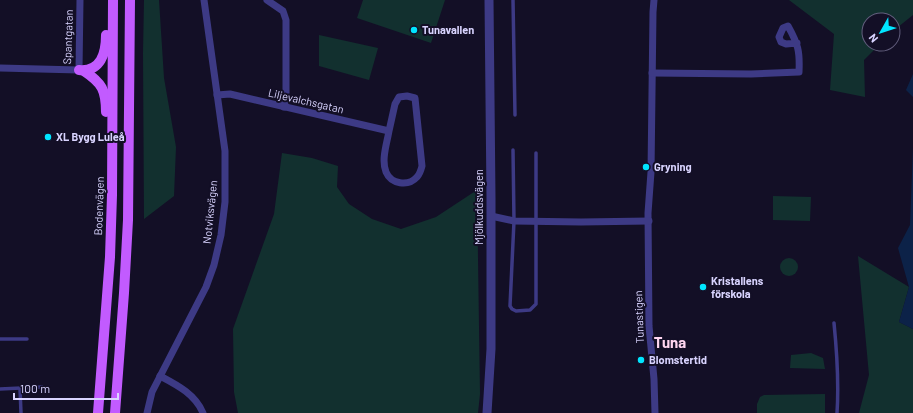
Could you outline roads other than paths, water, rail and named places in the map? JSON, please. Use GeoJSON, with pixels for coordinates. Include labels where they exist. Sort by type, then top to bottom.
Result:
{"type":"FeatureCollection","features":[{"type":"Feature","properties":{"kind":"main road"},"geometry":{"type":"LineString","coordinates":[[81,70],[95,66],[104,55],[106,46],[107,7],[110,0]]}},
{"type":"Feature","properties":{"kind":"main road","name":"Bodenvägen"},"geometry":{"type":"LineString","coordinates":[[98,413],[109,265],[112,150],[113,0]]}},
{"type":"Feature","properties":{"kind":"main road"},"geometry":{"type":"LineString","coordinates":[[115,413],[128,220],[130,0]]}},
{"type":"Feature","properties":{"kind":"main road"},"geometry":{"type":"LineString","coordinates":[[81,70],[96,79],[104,90],[106,100],[107,133],[112,150]]}},
{"type":"Feature","properties":{"kind":"street","name":"Spantgatan"},"geometry":{"type":"LineString","coordinates":[[0,68],[81,70],[80,0]]}},
{"type":"Feature","properties":{"kind":"street","name":"Notviksvägen"},"geometry":{"type":"LineString","coordinates":[[147,413],[152,392],[206,287],[214,265],[221,235],[225,202],[225,151],[204,0]]}},
{"type":"Feature","properties":{"kind":"street"},"geometry":{"type":"LineString","coordinates":[[267,0],[283,11],[286,20],[286,97],[284,107]]}},
{"type":"Feature","properties":{"kind":"street","name":"Mjölkuddsvägen"},"geometry":{"type":"LineString","coordinates":[[487,413],[491,357],[489,0]]}},
{"type":"Feature","properties":{"kind":"street","name":"Tunastigen"},"geometry":{"type":"LineString","coordinates":[[654,0],[651,172],[648,213],[649,326],[654,372],[655,413]]}},
{"type":"Feature","properties":{"kind":"street"},"geometry":{"type":"LineString","coordinates":[[652,73],[751,74],[799,72],[800,59],[797,43]]}},
{"type":"Feature","properties":{"kind":"street","name":"Liljevalchsgatan"},"geometry":{"type":"LineString","coordinates":[[217,95],[230,94],[389,131]]}},
{"type":"Feature","properties":{"kind":"street"},"geometry":{"type":"LineString","coordinates":[[407,96],[415,98],[422,166],[418,176],[411,182],[395,182],[386,173],[384,162],[389,131],[395,104],[399,97],[407,96]]}},
{"type":"Feature","properties":{"kind":"street"},"geometry":{"type":"LineString","coordinates":[[491,216],[514,221],[649,221]]}},
{"type":"Feature","properties":{"kind":"street"},"geometry":{"type":"LineString","coordinates":[[160,376],[185,390],[194,398],[203,413]]}},
{"type":"Feature","properties":{"kind":"lane"},"geometry":{"type":"LineString","coordinates":[[513,0],[515,115]]}},
{"type":"Feature","properties":{"kind":"lane"},"geometry":{"type":"LineString","coordinates":[[514,150],[514,221],[510,306],[516,311],[530,310],[536,304],[536,153]]}},
{"type":"Feature","properties":{"kind":"lane"},"geometry":{"type":"LineString","coordinates":[[834,322],[837,359],[837,413]]}},
{"type":"Feature","properties":{"kind":"lane"},"geometry":{"type":"LineString","coordinates":[[0,339],[27,339]]}},
{"type":"Feature","properties":{"kind":"lane"},"geometry":{"type":"LineString","coordinates":[[0,389],[42,387]]}},
{"type":"Feature","properties":{"kind":"lane"},"geometry":{"type":"LineString","coordinates":[[20,389],[21,413]]}},
{"type":"Feature","properties":{"kind":"water"},"geometry":{"type":"Polygon","coordinates":[[[913,74],[913,97],[906,90],[913,74]]]}},
{"type":"Feature","properties":{"kind":"water"},"geometry":{"type":"Polygon","coordinates":[[[913,147],[913,329],[899,322],[909,287],[898,248],[910,225],[913,147]]]}},
{"type":"Feature","properties":{"kind":"place","name":"Tunavallen"},"geometry":{"type":"Point","coordinates":[414,30]}},
{"type":"Feature","properties":{"kind":"place","name":"XL Bygg Luleå"},"geometry":{"type":"Point","coordinates":[48,137]}},
{"type":"Feature","properties":{"kind":"place","name":"Gryning"},"geometry":{"type":"Point","coordinates":[646,167]}},
{"type":"Feature","properties":{"kind":"place","name":"Kristallens förskola"},"geometry":{"type":"Point","coordinates":[703,287]}},
{"type":"Feature","properties":{"kind":"place","name":"Blomstertid"},"geometry":{"type":"Point","coordinates":[641,360]}},
{"type":"Feature","properties":{"kind":"district","name":"Tuna"},"geometry":{"type":"Point","coordinates":[670,343]}}]}
